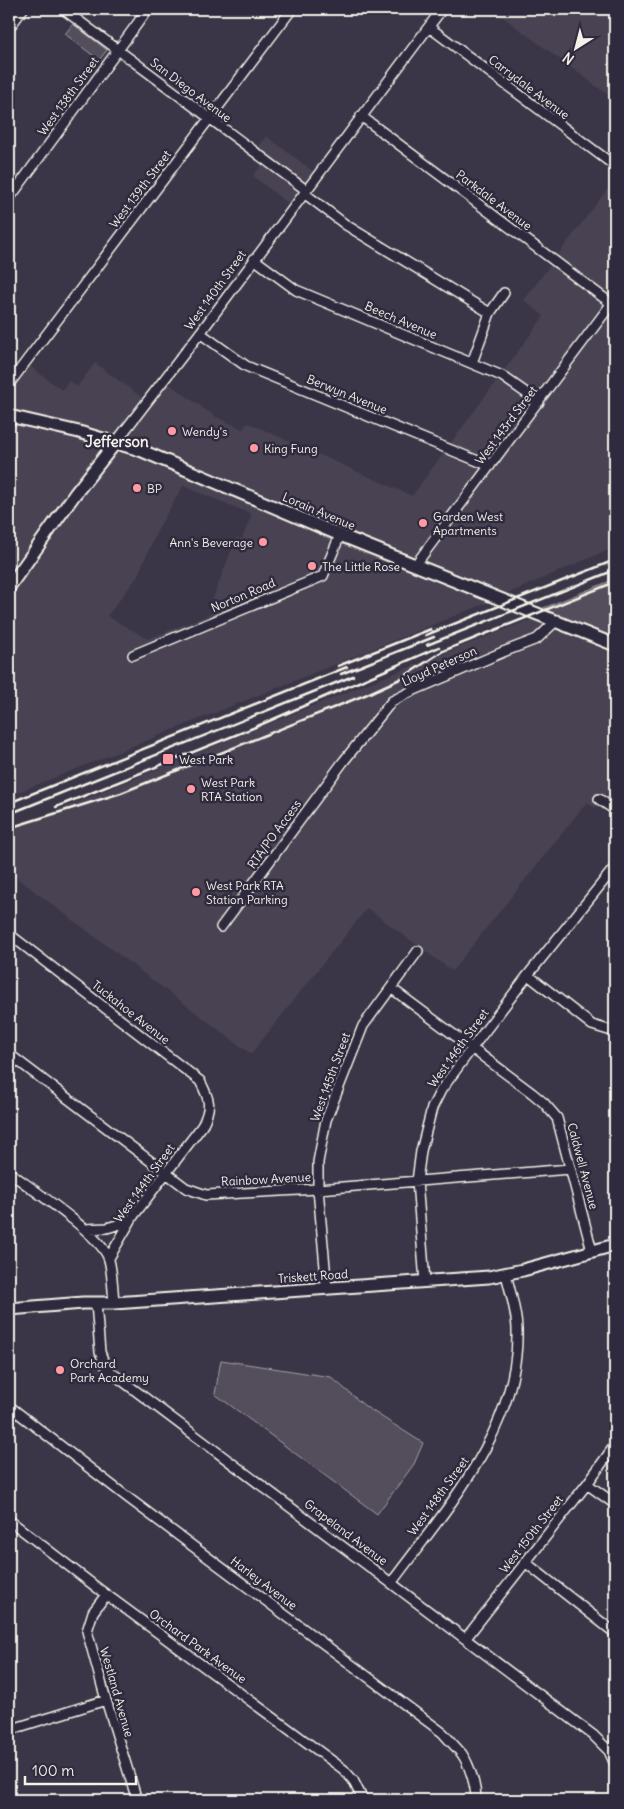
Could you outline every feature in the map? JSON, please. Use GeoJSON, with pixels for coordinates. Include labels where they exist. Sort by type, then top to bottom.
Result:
{"type":"FeatureCollection","features":[{"type":"Feature","properties":{"kind":"main road","name":"Lorain Avenue"},"geometry":{"type":"LineString","coordinates":[[9,416],[116,442],[140,450],[340,535],[615,645]]}},
{"type":"Feature","properties":{"kind":"main road","name":"West 140th Street"},"geometry":{"type":"LineString","coordinates":[[9,587],[116,442]]}},
{"type":"Feature","properties":{"kind":"main road","name":"Triskett Road"},"geometry":{"type":"LineString","coordinates":[[9,1309],[327,1289],[506,1274],[615,1245]]}},
{"type":"Feature","properties":{"kind":"street"},"geometry":{"type":"LineString","coordinates":[[9,28],[23,9]]}},
{"type":"Feature","properties":{"kind":"street","name":"San Diego Avenue"},"geometry":{"type":"LineString","coordinates":[[63,9],[305,192],[346,226],[490,313]]}},
{"type":"Feature","properties":{"kind":"street","name":"West 138th Street"},"geometry":{"type":"LineString","coordinates":[[9,198],[148,9]]}},
{"type":"Feature","properties":{"kind":"street","name":"West 139th Street"},"geometry":{"type":"LineString","coordinates":[[9,384],[292,9]]}},
{"type":"Feature","properties":{"kind":"street","name":"West 140th Street"},"geometry":{"type":"LineString","coordinates":[[116,442],[442,9]]}},
{"type":"Feature","properties":{"kind":"street","name":"Carrydale Avenue"},"geometry":{"type":"LineString","coordinates":[[429,27],[615,166]]}},
{"type":"Feature","properties":{"kind":"street","name":"Parkdale Avenue"},"geometry":{"type":"LineString","coordinates":[[361,116],[614,301]]}},
{"type":"Feature","properties":{"kind":"street","name":"Beech Avenue"},"geometry":{"type":"LineString","coordinates":[[254,259],[296,290],[502,376],[539,402]]}},
{"type":"Feature","properties":{"kind":"street"},"geometry":{"type":"LineString","coordinates":[[472,363],[490,313],[504,294]]}},
{"type":"Feature","properties":{"kind":"street","name":"West 143rd Street"},"geometry":{"type":"LineString","coordinates":[[416,564],[614,301]]}},
{"type":"Feature","properties":{"kind":"street","name":"Berwyn Avenue"},"geometry":{"type":"LineString","coordinates":[[200,332],[246,366],[490,466]]}},
{"type":"Feature","properties":{"kind":"street","name":"Norton Road"},"geometry":{"type":"LineString","coordinates":[[133,655],[323,576],[340,535]]}},
{"type":"Feature","properties":{"kind":"street","name":"Lloyd Peterson"},"geometry":{"type":"LineString","coordinates":[[348,756],[392,702],[412,691],[502,652],[538,639],[556,620]]}},
{"type":"Feature","properties":{"kind":"street","name":"RTA/PO Access"},"geometry":{"type":"LineString","coordinates":[[221,927],[348,756]]}},
{"type":"Feature","properties":{"kind":"street"},"geometry":{"type":"LineString","coordinates":[[599,799],[615,810]]}},
{"type":"Feature","properties":{"kind":"street","name":"West 146th Street"},"geometry":{"type":"LineString","coordinates":[[425,1282],[417,1181],[421,1151],[432,1108],[441,1090],[472,1048],[615,866]]}},
{"type":"Feature","properties":{"kind":"street","name":"Tuckahoe Avenue"},"geometry":{"type":"LineString","coordinates":[[9,934],[200,1082],[209,1099],[208,1113],[202,1126]]}},
{"type":"Feature","properties":{"kind":"street","name":"West 145th Street"},"geometry":{"type":"LineString","coordinates":[[327,1289],[318,1188],[318,1162],[326,1120],[362,1026],[418,951]]}},
{"type":"Feature","properties":{"kind":"street"},"geometry":{"type":"LineString","coordinates":[[528,975],[592,1024],[615,1032]]}},
{"type":"Feature","properties":{"kind":"street","name":"Caldwell Avenue"},"geometry":{"type":"LineString","coordinates":[[391,988],[532,1093],[557,1118],[592,1251]]}},
{"type":"Feature","properties":{"kind":"street","name":"Rainbow Avenue"},"geometry":{"type":"LineString","coordinates":[[9,1054],[186,1188],[206,1195],[570,1169]]}},
{"type":"Feature","properties":{"kind":"street","name":"West 144th Street"},"geometry":{"type":"LineString","coordinates":[[109,1258],[130,1221],[202,1126]]}},
{"type":"Feature","properties":{"kind":"street"},"geometry":{"type":"LineString","coordinates":[[9,1172],[84,1229],[99,1243],[109,1258],[114,1303]]}},
{"type":"Feature","properties":{"kind":"street"},"geometry":{"type":"LineString","coordinates":[[84,1229],[107,1228],[130,1221]]}},
{"type":"Feature","properties":{"kind":"street","name":"West 148th Street"},"geometry":{"type":"LineString","coordinates":[[392,1582],[474,1470],[496,1428],[513,1374],[517,1330],[506,1274]]}},
{"type":"Feature","properties":{"kind":"street","name":"Grapeland Avenue"},"geometry":{"type":"LineString","coordinates":[[96,1303],[100,1352],[104,1365],[112,1373],[593,1735],[609,1751],[615,1764]]}},
{"type":"Feature","properties":{"kind":"street","name":"Harley Avenue"},"geometry":{"type":"LineString","coordinates":[[9,1406],[127,1497],[443,1733],[463,1755],[470,1772],[476,1800]]}},
{"type":"Feature","properties":{"kind":"street","name":"West 150th Street"},"geometry":{"type":"LineString","coordinates":[[466,1638],[587,1484],[615,1444]]}},
{"type":"Feature","properties":{"kind":"street"},"geometry":{"type":"LineString","coordinates":[[587,1484],[615,1504]]}},
{"type":"Feature","properties":{"kind":"street","name":"Orchard Park Avenue"},"geometry":{"type":"LineString","coordinates":[[9,1520],[106,1595],[343,1769],[353,1780],[362,1795],[362,1800]]}},
{"type":"Feature","properties":{"kind":"street"},"geometry":{"type":"LineString","coordinates":[[525,1562],[615,1633]]}},
{"type":"Feature","properties":{"kind":"street","name":"Westland Avenue"},"geometry":{"type":"LineString","coordinates":[[106,1595],[93,1612],[86,1631],[137,1800]]}},
{"type":"Feature","properties":{"kind":"street"},"geometry":{"type":"LineString","coordinates":[[9,1730],[106,1700]]}},
{"type":"Feature","properties":{"kind":"street"},"geometry":{"type":"LineString","coordinates":[[609,1751],[615,1743]]}},
{"type":"Feature","properties":{"kind":"shaded area"},"geometry":{"type":"Polygon","coordinates":[[[492,9],[615,9],[615,100],[492,9]]]}},
{"type":"Feature","properties":{"kind":"shaded area"},"geometry":{"type":"Polygon","coordinates":[[[73,24],[107,50],[99,60],[65,34],[73,24]]]}},
{"type":"Feature","properties":{"kind":"shaded area"},"geometry":{"type":"Polygon","coordinates":[[[266,136],[314,172],[290,205],[253,176],[263,163],[253,155],[266,136]]]}},
{"type":"Feature","properties":{"kind":"shaded area"},"geometry":{"type":"Polygon","coordinates":[[[615,179],[615,547],[479,606],[9,796],[9,366],[15,371],[23,361],[62,390],[69,381],[77,387],[95,363],[144,399],[161,378],[216,417],[242,429],[248,423],[412,496],[544,316],[524,300],[615,179]],[[183,486],[159,527],[137,577],[107,616],[148,639],[226,608],[212,601],[236,538],[242,539],[252,514],[183,486]]]}},
{"type":"Feature","properties":{"kind":"shaded area"},"geometry":{"type":"Polygon","coordinates":[[[615,579],[615,640],[541,609],[615,579]]]}},
{"type":"Feature","properties":{"kind":"shaded area"},"geometry":{"type":"Polygon","coordinates":[[[532,619],[615,654],[615,783],[595,808],[587,802],[452,971],[367,908],[251,1054],[9,872],[9,830],[359,687],[532,619]]]}},
{"type":"Feature","properties":{"kind":"shaded area"},"geometry":{"type":"Polygon","coordinates":[[[221,1360],[331,1377],[366,1407],[423,1443],[414,1464],[377,1514],[215,1394],[221,1360]]]}},
{"type":"Feature","properties":{"kind":"railway"},"geometry":{"type":"LineString","coordinates":[[426,635],[615,560]]}},
{"type":"Feature","properties":{"kind":"railway"},"geometry":{"type":"LineString","coordinates":[[427,645],[615,570]]}},
{"type":"Feature","properties":{"kind":"railway"},"geometry":{"type":"LineString","coordinates":[[9,828],[121,793],[365,695],[400,679],[443,651],[615,582]]}},
{"type":"Feature","properties":{"kind":"railway"},"geometry":{"type":"LineString","coordinates":[[338,666],[431,629]]}},
{"type":"Feature","properties":{"kind":"railway"},"geometry":{"type":"LineString","coordinates":[[341,674],[434,637]]}},
{"type":"Feature","properties":{"kind":"railway"},"geometry":{"type":"LineString","coordinates":[[56,807],[253,728],[439,647]]}},
{"type":"Feature","properties":{"kind":"railway"},"geometry":{"type":"LineString","coordinates":[[9,803],[347,667]]}},
{"type":"Feature","properties":{"kind":"railway"},"geometry":{"type":"LineString","coordinates":[[9,814],[353,676]]}},
{"type":"Feature","properties":{"kind":"place","name":"Wendy's"},"geometry":{"type":"Point","coordinates":[172,431]}},
{"type":"Feature","properties":{"kind":"place","name":"King Fung"},"geometry":{"type":"Point","coordinates":[254,448]}},
{"type":"Feature","properties":{"kind":"place","name":"BP"},"geometry":{"type":"Point","coordinates":[137,488]}},
{"type":"Feature","properties":{"kind":"place","name":"Garden West Apartments"},"geometry":{"type":"Point","coordinates":[423,523]}},
{"type":"Feature","properties":{"kind":"place","name":"Ann's Beverage"},"geometry":{"type":"Point","coordinates":[263,542]}},
{"type":"Feature","properties":{"kind":"place","name":"The Little Rose"},"geometry":{"type":"Point","coordinates":[312,566]}},
{"type":"Feature","properties":{"kind":"place","name":"West Park"},"geometry":{"type":"Point","coordinates":[168,759]}},
{"type":"Feature","properties":{"kind":"place","name":"West Park RTA Station"},"geometry":{"type":"Point","coordinates":[191,789]}},
{"type":"Feature","properties":{"kind":"place","name":"West Park RTA Station Parking"},"geometry":{"type":"Point","coordinates":[196,892]}},
{"type":"Feature","properties":{"kind":"place","name":"Orchard Park Academy"},"geometry":{"type":"Point","coordinates":[60,1370]}},
{"type":"Feature","properties":{"kind":"district","name":"Jefferson"},"geometry":{"type":"Point","coordinates":[117,441]}}]}
